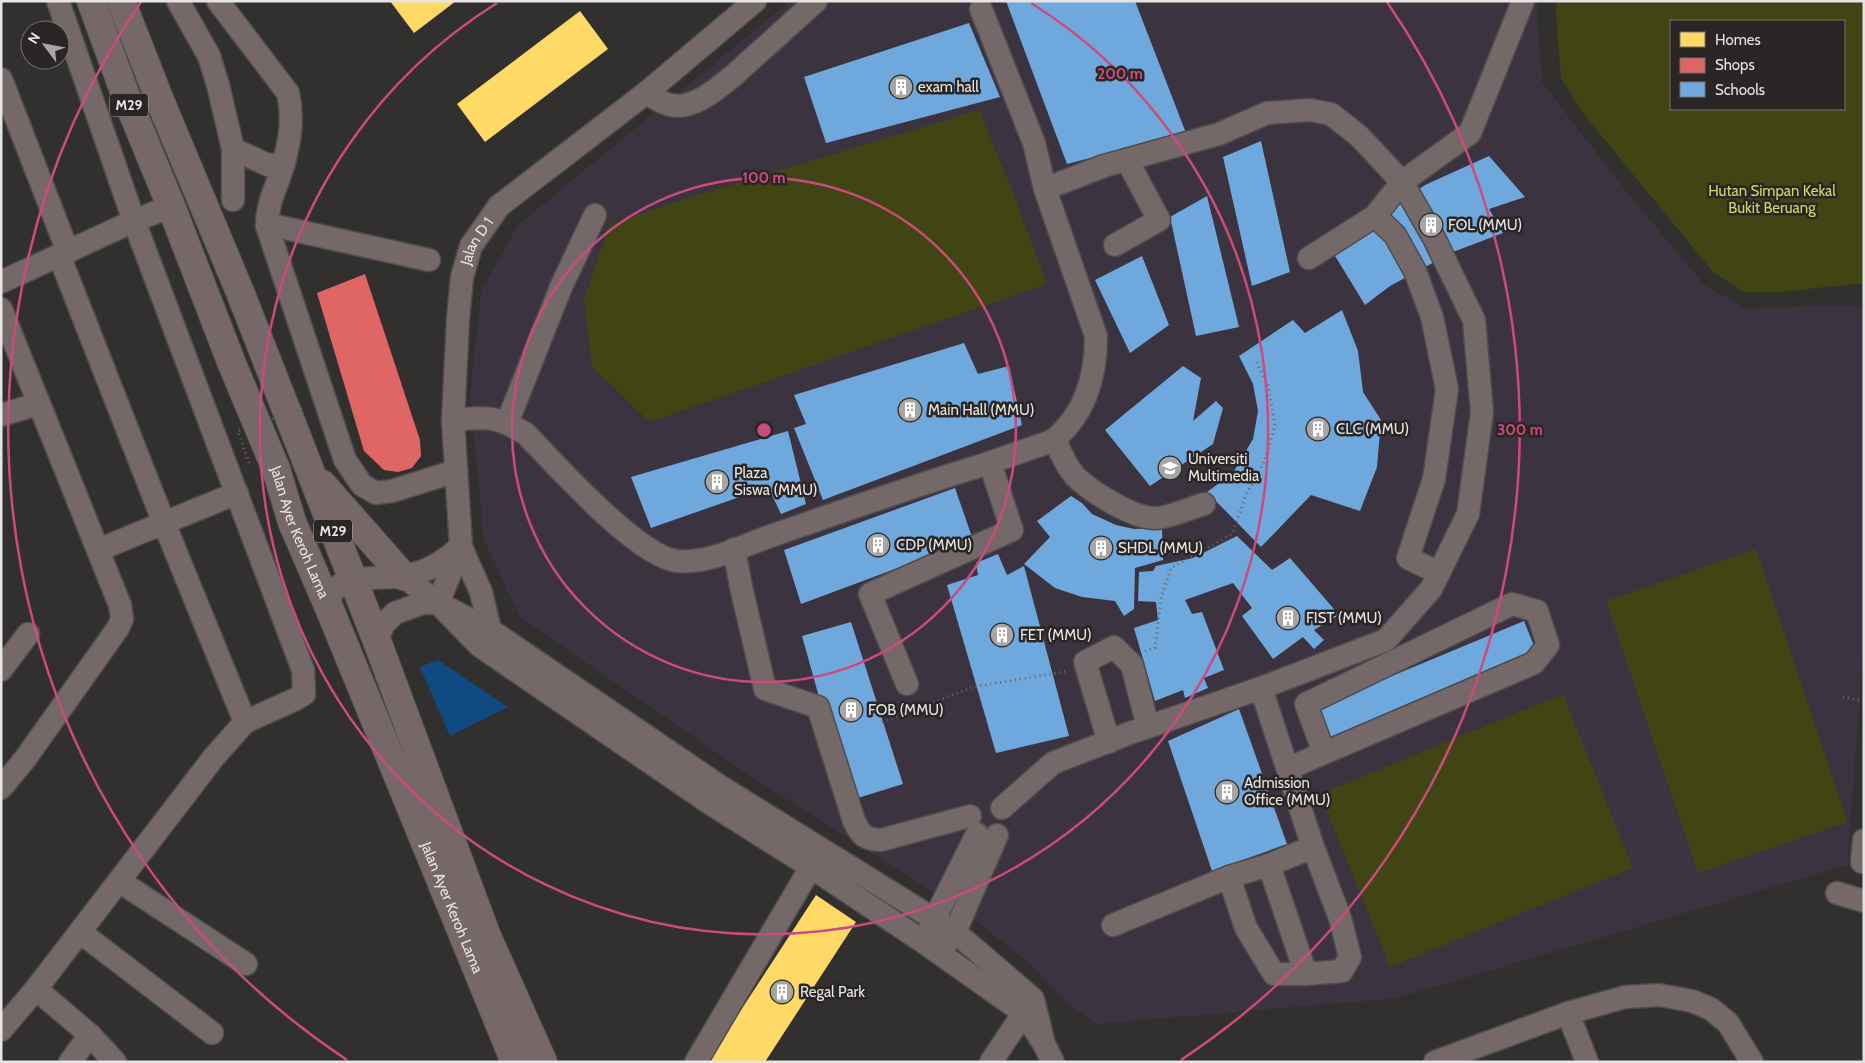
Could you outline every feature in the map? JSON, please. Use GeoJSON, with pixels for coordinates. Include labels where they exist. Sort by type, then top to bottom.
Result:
{"type":"FeatureCollection","features":[{"type":"Feature","properties":{"kind":"main road","name":"Jalan Ayer Keroh Lama"},"geometry":{"type":"LineString","coordinates":[[91,1],[126,99],[171,206],[232,364],[276,469],[292,522],[330,610],[515,1062]]}},
{"type":"Feature","properties":{"kind":"main road","name":"Jalan Ayer Keroh Lama"},"geometry":{"type":"LineString","coordinates":[[122,2],[161,103],[312,459],[352,579],[486,934],[543,1062]]}},
{"type":"Feature","properties":{"kind":"main road"},"geometry":{"type":"LineString","coordinates":[[161,103],[166,139],[179,168],[183,185],[171,206],[191,215],[202,226],[225,280],[240,292]]}},
{"type":"Feature","properties":{"kind":"main road"},"geometry":{"type":"LineString","coordinates":[[312,459],[403,576]]}},
{"type":"Feature","properties":{"kind":"street"},"geometry":{"type":"LineString","coordinates":[[1,1030],[36,989],[214,756],[244,722],[304,694],[305,681],[303,670],[134,221],[58,1]]}},
{"type":"Feature","properties":{"kind":"street"},"geometry":{"type":"LineString","coordinates":[[178,1],[209,56],[233,148],[233,200]]}},
{"type":"Feature","properties":{"kind":"street"},"geometry":{"type":"LineString","coordinates":[[218,1],[288,93],[292,108],[290,138],[284,164],[266,214],[267,226],[345,460],[362,485],[376,493],[392,492],[456,471]]}},
{"type":"Feature","properties":{"kind":"street","name":"Jalan D 1"},"geometry":{"type":"LineString","coordinates":[[438,603],[461,547],[453,420],[462,277],[471,246],[499,206],[646,93],[755,1]]}},
{"type":"Feature","properties":{"kind":"street"},"geometry":{"type":"LineString","coordinates":[[646,93],[670,106],[684,105],[697,100],[720,87],[816,1]]}},
{"type":"Feature","properties":{"kind":"street"},"geometry":{"type":"LineString","coordinates":[[1309,258],[1375,216],[1402,182],[1470,133],[1523,1]]}},
{"type":"Feature","properties":{"kind":"street"},"geometry":{"type":"LineString","coordinates":[[453,420],[487,417],[507,423],[526,434],[626,533],[651,551],[676,561],[702,561],[921,484],[990,463],[1054,439],[1067,426],[1082,405],[1092,383],[1096,358],[1096,336],[1045,189],[1034,143],[981,9]]}},
{"type":"Feature","properties":{"kind":"street"},"geometry":{"type":"LineString","coordinates":[[1,79],[164,523],[244,722]]}},
{"type":"Feature","properties":{"kind":"street"},"geometry":{"type":"LineString","coordinates":[[1002,808],[1052,763],[1261,688],[1386,640],[1431,588],[1468,514],[1482,412],[1474,320],[1434,238],[1402,182],[1359,136],[1331,114],[1310,110],[1266,113],[1219,134],[1104,166],[1045,189]]}},
{"type":"Feature","properties":{"kind":"street"},"geometry":{"type":"LineString","coordinates":[[233,148],[268,165],[284,164]]}},
{"type":"Feature","properties":{"kind":"street"},"geometry":{"type":"LineString","coordinates":[[1115,245],[1159,220],[1127,160]]}},
{"type":"Feature","properties":{"kind":"street"},"geometry":{"type":"LineString","coordinates":[[1,282],[171,206]]}},
{"type":"Feature","properties":{"kind":"street"},"geometry":{"type":"LineString","coordinates":[[507,423],[561,287],[595,215]]}},
{"type":"Feature","properties":{"kind":"street"},"geometry":{"type":"LineString","coordinates":[[1375,216],[1395,235],[1415,271],[1432,317],[1441,352],[1447,388],[1440,445],[1434,479],[1408,558],[1439,573]]}},
{"type":"Feature","properties":{"kind":"street"},"geometry":{"type":"LineString","coordinates":[[267,226],[271,225],[429,260]]}},
{"type":"Feature","properties":{"kind":"street"},"geometry":{"type":"LineString","coordinates":[[1,309],[120,606],[122,619],[118,628],[1,788]]}},
{"type":"Feature","properties":{"kind":"street"},"geometry":{"type":"LineString","coordinates":[[1,416],[38,404]]}},
{"type":"Feature","properties":{"kind":"street"},"geometry":{"type":"LineString","coordinates":[[1054,439],[1063,459],[1076,476],[1106,499],[1130,513],[1156,518],[1204,504]]}},
{"type":"Feature","properties":{"kind":"street"},"geometry":{"type":"LineString","coordinates":[[907,684],[870,594],[1012,530],[990,463]]}},
{"type":"Feature","properties":{"kind":"street"},"geometry":{"type":"LineString","coordinates":[[98,550],[237,493]]}},
{"type":"Feature","properties":{"kind":"street"},"geometry":{"type":"LineString","coordinates":[[330,610],[330,597],[338,588],[352,579],[403,576],[435,567],[461,547],[481,592],[490,630]]}},
{"type":"Feature","properties":{"kind":"street"},"geometry":{"type":"LineString","coordinates":[[734,549],[765,689],[818,707],[854,821],[860,833],[871,839],[882,840],[981,828],[1004,827],[1006,817],[1002,808],[996,802],[988,800],[979,803],[973,808],[981,828],[955,932],[931,947]]}},
{"type":"Feature","properties":{"kind":"street"},"geometry":{"type":"LineString","coordinates":[[403,576],[438,603],[480,646],[711,804],[811,867],[931,947],[1029,1006]]}},
{"type":"Feature","properties":{"kind":"street"},"geometry":{"type":"LineString","coordinates":[[377,641],[384,625],[394,614],[423,603],[438,603],[490,630],[721,786],[955,932],[1029,1006],[1049,1053]]}},
{"type":"Feature","properties":{"kind":"street"},"geometry":{"type":"LineString","coordinates":[[1288,768],[1324,753],[1534,663],[1548,644],[1537,610],[1512,604],[1306,704],[1324,753]]}},
{"type":"Feature","properties":{"kind":"street"},"geometry":{"type":"LineString","coordinates":[[1,670],[28,634]]}},
{"type":"Feature","properties":{"kind":"street"},"geometry":{"type":"LineString","coordinates":[[1109,742],[1085,662],[1114,646],[1132,665],[1148,727]]}},
{"type":"Feature","properties":{"kind":"street"},"geometry":{"type":"LineString","coordinates":[[1229,877],[1246,928],[1274,974],[1342,971],[1350,957],[1340,918],[1313,846],[1261,688]]}},
{"type":"Feature","properties":{"kind":"street"},"geometry":{"type":"LineString","coordinates":[[931,947],[936,919],[981,828]]}},
{"type":"Feature","properties":{"kind":"street"},"geometry":{"type":"LineString","coordinates":[[1864,840],[1862,862],[1864,862]]}},
{"type":"Feature","properties":{"kind":"street"},"geometry":{"type":"LineString","coordinates":[[1113,925],[1229,877],[1313,846]]}},
{"type":"Feature","properties":{"kind":"street"},"geometry":{"type":"LineString","coordinates":[[1268,864],[1306,974]]}},
{"type":"Feature","properties":{"kind":"street"},"geometry":{"type":"LineString","coordinates":[[696,1062],[811,867]]}},
{"type":"Feature","properties":{"kind":"street"},"geometry":{"type":"LineString","coordinates":[[119,881],[246,964]]}},
{"type":"Feature","properties":{"kind":"street"},"geometry":{"type":"LineString","coordinates":[[1837,893],[1864,901]]}},
{"type":"Feature","properties":{"kind":"street"},"geometry":{"type":"LineString","coordinates":[[80,932],[212,1033]]}},
{"type":"Feature","properties":{"kind":"street"},"geometry":{"type":"LineString","coordinates":[[36,989],[90,1035],[115,1062]]}},
{"type":"Feature","properties":{"kind":"street"},"geometry":{"type":"LineString","coordinates":[[1439,1061],[1568,1013],[1625,997],[1659,995],[1692,1002],[1711,1009],[1728,1023],[1752,1062]]}},
{"type":"Feature","properties":{"kind":"street"},"geometry":{"type":"LineString","coordinates":[[991,1062],[1029,1006]]}},
{"type":"Feature","properties":{"kind":"street"},"geometry":{"type":"LineString","coordinates":[[1568,1013],[1587,1062]]}},
{"type":"Feature","properties":{"kind":"street"},"geometry":{"type":"LineString","coordinates":[[70,1062],[90,1035]]}},
{"type":"Feature","properties":{"kind":"path"},"geometry":{"type":"LineString","coordinates":[[1140,652],[1155,648],[1161,598],[1171,568],[1232,534],[1246,495],[1265,460],[1275,425],[1268,385],[1255,359]]}},
{"type":"Feature","properties":{"kind":"path"},"geometry":{"type":"LineString","coordinates":[[249,463],[238,431],[301,409],[312,459]]}},
{"type":"Feature","properties":{"kind":"path"},"geometry":{"type":"LineString","coordinates":[[882,722],[974,687],[1078,669]]}},
{"type":"Feature","properties":{"kind":"path"},"geometry":{"type":"LineString","coordinates":[[1843,697],[1864,701]]}},
{"type":"Feature","properties":{"kind":"shaded area","name":"Universiti Multimedia"},"geometry":{"type":"Polygon","coordinates":[[[790,1],[1538,1],[1537,13],[1542,82],[1614,176],[1704,285],[1745,308],[1864,305],[1864,643],[1847,865],[1397,998],[1097,1024],[1068,1004],[1029,963],[970,916],[746,773],[520,617],[484,540],[470,396],[481,292],[518,225],[790,1]]]}},
{"type":"Feature","properties":{"kind":"green space","name":"Hutan Simpan Kekal Bukit Beruang"},"geometry":{"type":"Polygon","coordinates":[[[1557,1],[1864,1],[1864,283],[1779,292],[1744,292],[1713,272],[1582,112],[1561,78],[1556,13],[1557,1]]]}},
{"type":"Feature","properties":{"kind":"green space"},"geometry":{"type":"Polygon","coordinates":[[[979,110],[1012,190],[1047,284],[650,422],[592,367],[584,299],[610,224],[685,199],[979,110]]]}},
{"type":"Feature","properties":{"kind":"green space"},"geometry":{"type":"Polygon","coordinates":[[[1756,549],[1848,822],[1698,873],[1606,601],[1756,549]]]}},
{"type":"Feature","properties":{"kind":"green space"},"geometry":{"type":"Polygon","coordinates":[[[1563,694],[1633,868],[1390,967],[1320,794],[1563,694]]]}},
{"type":"Feature","properties":{"kind":"water"},"geometry":{"type":"Polygon","coordinates":[[[438,660],[508,707],[450,736],[420,667],[438,660]]]}},
{"type":"Feature","properties":{"kind":"building: Homes"},"geometry":{"type":"Polygon","coordinates":[[[390,1],[456,1],[414,33],[390,1]]]}},
{"type":"Feature","properties":{"kind":"building: Homes"},"geometry":{"type":"Polygon","coordinates":[[[580,11],[608,49],[485,142],[457,104],[580,11]]]}},
{"type":"Feature","properties":{"kind":"building: Homes","name":"Regal Park"},"geometry":{"type":"Polygon","coordinates":[[[816,895],[856,922],[765,1062],[707,1062],[816,895]]]}},
{"type":"Feature","properties":{"kind":"building: Shops"},"geometry":{"type":"Polygon","coordinates":[[[365,274],[420,440],[421,456],[412,468],[398,472],[384,470],[364,451],[317,293],[365,274]]]}},
{"type":"Feature","properties":{"kind":"building: Schools"},"geometry":{"type":"Polygon","coordinates":[[[1006,1],[1135,1],[1186,133],[1067,164],[1006,1]]]}},
{"type":"Feature","properties":{"kind":"building: Schools","name":"exam hall"},"geometry":{"type":"Polygon","coordinates":[[[969,23],[1000,97],[826,143],[804,77],[969,23]]]}},
{"type":"Feature","properties":{"kind":"building: Schools"},"geometry":{"type":"Polygon","coordinates":[[[1261,141],[1290,272],[1252,286],[1223,157],[1261,141]]]}},
{"type":"Feature","properties":{"kind":"building: Schools","name":"FOL (MMU)"},"geometry":{"type":"Polygon","coordinates":[[[1489,156],[1525,197],[1489,209],[1503,233],[1453,252],[1390,286],[1365,305],[1329,246],[1376,218],[1425,185],[1489,156]]]}},
{"type":"Feature","properties":{"kind":"building: Schools"},"geometry":{"type":"Polygon","coordinates":[[[1207,196],[1239,327],[1196,336],[1170,217],[1207,196]]]}},
{"type":"Feature","properties":{"kind":"building: Schools"},"geometry":{"type":"Polygon","coordinates":[[[1142,256],[1169,325],[1130,353],[1095,280],[1142,256]]]}},
{"type":"Feature","properties":{"kind":"building: Schools","name":"CLC (MMU)"},"geometry":{"type":"Polygon","coordinates":[[[1342,310],[1358,351],[1363,392],[1381,420],[1377,467],[1360,511],[1311,495],[1261,547],[1207,492],[1233,473],[1253,439],[1258,411],[1253,384],[1239,356],[1293,320],[1305,333],[1342,310]]]}},
{"type":"Feature","properties":{"kind":"building: Schools","name":"Main Hall (MMU)"},"geometry":{"type":"Polygon","coordinates":[[[964,343],[978,374],[1009,366],[1022,425],[823,500],[794,428],[806,424],[794,395],[964,343]]]}},
{"type":"Feature","properties":{"kind":"building: Schools"},"geometry":{"type":"Polygon","coordinates":[[[1183,366],[1201,378],[1193,421],[1216,401],[1223,408],[1213,444],[1150,486],[1105,430],[1183,366]]]}},
{"type":"Feature","properties":{"kind":"building: Schools","name":"Plaza Siswa (MMU)"},"geometry":{"type":"Polygon","coordinates":[[[788,431],[806,504],[781,514],[768,487],[651,528],[631,477],[788,431]]]}},
{"type":"Feature","properties":{"kind":"building: Schools","name":"CDP (MMU)"},"geometry":{"type":"Polygon","coordinates":[[[955,488],[973,540],[801,604],[784,550],[955,488]]]}},
{"type":"Feature","properties":{"kind":"building: Schools","name":"SHDL (MMU)"},"geometry":{"type":"Polygon","coordinates":[[[1071,496],[1082,503],[1092,514],[1116,525],[1134,529],[1162,528],[1163,560],[1135,568],[1134,609],[1124,616],[1115,601],[1082,597],[1055,588],[1024,564],[1050,537],[1037,521],[1071,496]]]}},
{"type":"Feature","properties":{"kind":"building: Schools","name":"FIST (MMU)"},"geometry":{"type":"Polygon","coordinates":[[[1237,536],[1272,570],[1290,558],[1339,615],[1314,630],[1324,640],[1314,649],[1303,637],[1273,659],[1242,616],[1252,608],[1233,583],[1185,600],[1192,614],[1202,612],[1224,670],[1204,678],[1208,688],[1185,698],[1183,690],[1155,701],[1134,628],[1158,620],[1156,602],[1138,601],[1139,572],[1153,571],[1156,566],[1193,558],[1237,536]]]}},
{"type":"Feature","properties":{"kind":"building: Schools","name":"FET (MMU)"},"geometry":{"type":"Polygon","coordinates":[[[998,554],[1007,575],[1024,566],[1069,736],[996,753],[947,585],[978,575],[976,563],[998,554]]]}},
{"type":"Feature","properties":{"kind":"building: Schools"},"geometry":{"type":"Polygon","coordinates":[[[1524,621],[1538,656],[1330,741],[1315,708],[1524,621]]]}},
{"type":"Feature","properties":{"kind":"building: Schools","name":"FOB (MMU)"},"geometry":{"type":"Polygon","coordinates":[[[851,622],[903,784],[848,801],[802,636],[851,622]]]}},
{"type":"Feature","properties":{"kind":"building: Schools","name":"Admission Office (MMU)"},"geometry":{"type":"Polygon","coordinates":[[[1239,709],[1287,844],[1212,871],[1168,741],[1239,709]]]}},
{"type":"Feature","properties":{"kind":"place","name":"exam hall"},"geometry":{"type":"Point","coordinates":[901,87]}},
{"type":"Feature","properties":{"kind":"place","name":"FOL (MMU)"},"geometry":{"type":"Point","coordinates":[1431,225]}},
{"type":"Feature","properties":{"kind":"place","name":"Main Hall (MMU)"},"geometry":{"type":"Point","coordinates":[910,410]}},
{"type":"Feature","properties":{"kind":"place","name":"CLC (MMU)"},"geometry":{"type":"Point","coordinates":[1318,429]}},
{"type":"Feature","properties":{"kind":"place","name":"Universiti Multimedia"},"geometry":{"type":"Point","coordinates":[1170,468]}},
{"type":"Feature","properties":{"kind":"place","name":"Plaza Siswa (MMU)"},"geometry":{"type":"Point","coordinates":[717,482]}},
{"type":"Feature","properties":{"kind":"place","name":"CDP (MMU)"},"geometry":{"type":"Point","coordinates":[878,545]}},
{"type":"Feature","properties":{"kind":"place","name":"SHDL (MMU)"},"geometry":{"type":"Point","coordinates":[1101,548]}},
{"type":"Feature","properties":{"kind":"place","name":"FIST (MMU)"},"geometry":{"type":"Point","coordinates":[1288,618]}},
{"type":"Feature","properties":{"kind":"place","name":"FET (MMU)"},"geometry":{"type":"Point","coordinates":[1002,635]}},
{"type":"Feature","properties":{"kind":"place","name":"FOB (MMU)"},"geometry":{"type":"Point","coordinates":[851,710]}},
{"type":"Feature","properties":{"kind":"place","name":"Admission Office (MMU)"},"geometry":{"type":"Point","coordinates":[1227,792]}},
{"type":"Feature","properties":{"kind":"place","name":"Regal Park"},"geometry":{"type":"Point","coordinates":[782,992]}}]}
